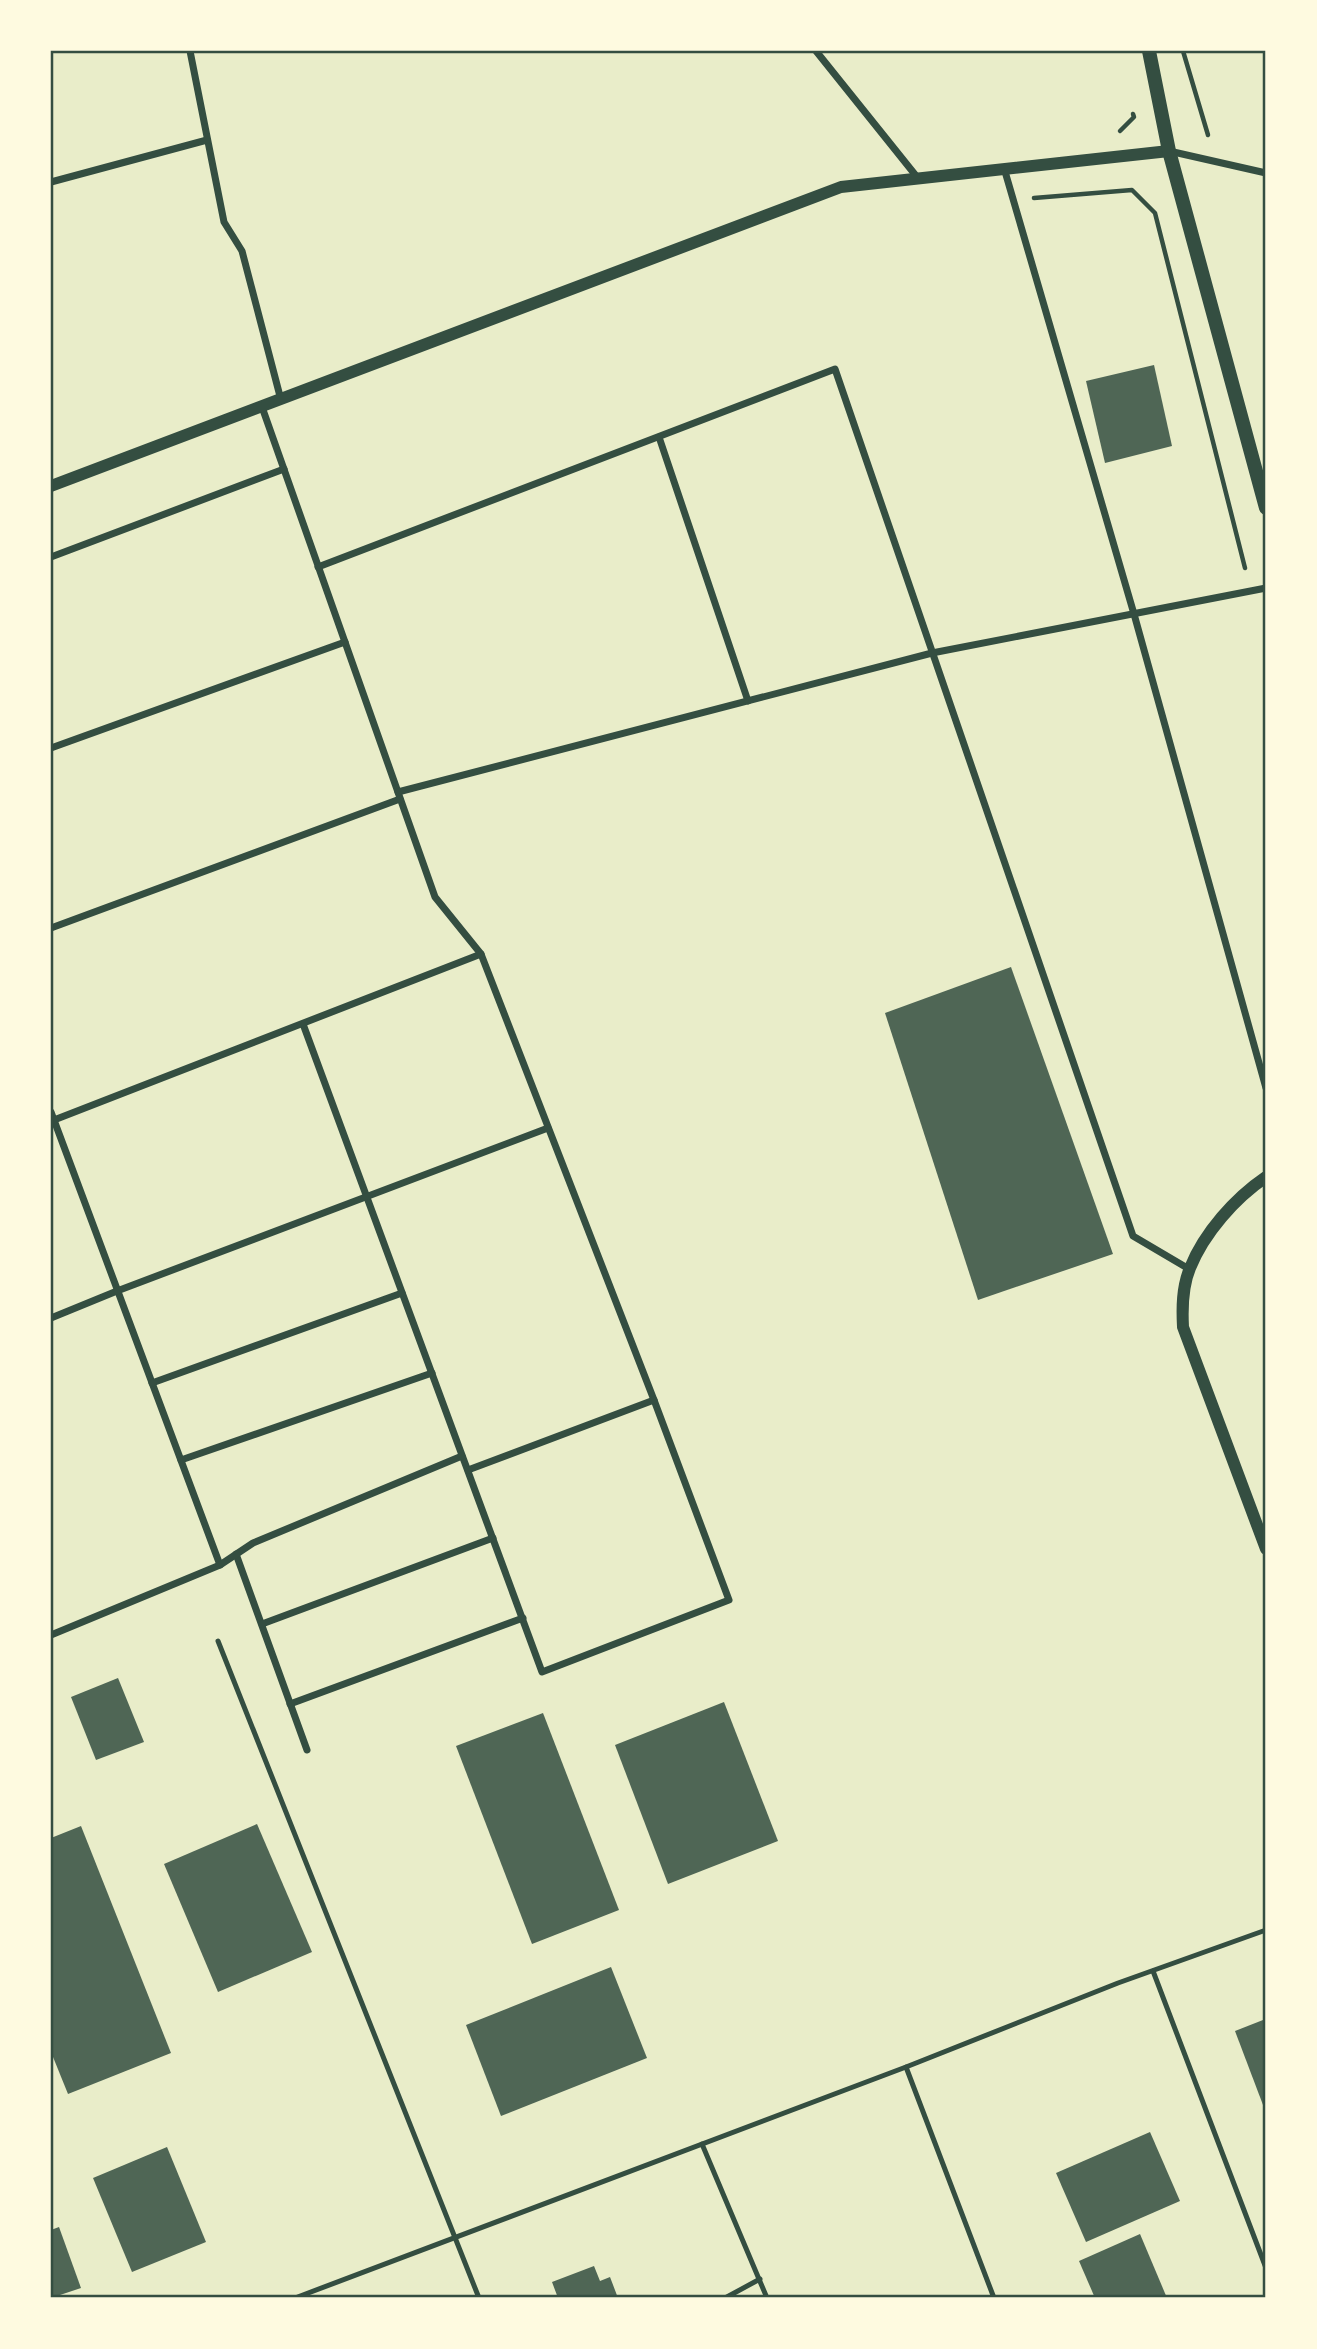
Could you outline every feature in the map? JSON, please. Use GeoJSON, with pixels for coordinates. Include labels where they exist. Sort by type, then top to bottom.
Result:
{"type":"FeatureCollection","features":[{"type":"Feature","properties":{"kind":"main road"},"geometry":{"type":"LineString","coordinates":[[1149,51],[1169,151],[1266,508]]}},
{"type":"Feature","properties":{"kind":"street"},"geometry":{"type":"LineString","coordinates":[[190,51],[224,222],[242,251],[281,400]]}},
{"type":"Feature","properties":{"kind":"street"},"geometry":{"type":"LineString","coordinates":[[816,51],[917,177]]}},
{"type":"Feature","properties":{"kind":"street"},"geometry":{"type":"LineString","coordinates":[[51,182],[208,140]]}},
{"type":"Feature","properties":{"kind":"street"},"geometry":{"type":"LineString","coordinates":[[51,486],[841,187],[1169,151],[1266,173]]}},
{"type":"Feature","properties":{"kind":"street"},"geometry":{"type":"LineString","coordinates":[[1004,168],[1134,614],[1266,1088]]}},
{"type":"Feature","properties":{"kind":"street"},"geometry":{"type":"LineString","coordinates":[[318,566],[835,369],[1133,1236],[1189,1269]]}},
{"type":"Feature","properties":{"kind":"street"},"geometry":{"type":"LineString","coordinates":[[262,407],[435,897],[481,954],[729,1600],[542,1672],[303,1024]]}},
{"type":"Feature","properties":{"kind":"street"},"geometry":{"type":"LineString","coordinates":[[659,437],[748,701]]}},
{"type":"Feature","properties":{"kind":"street"},"geometry":{"type":"LineString","coordinates":[[51,557],[284,469]]}},
{"type":"Feature","properties":{"kind":"street"},"geometry":{"type":"LineString","coordinates":[[51,929],[399,795],[932,653],[1266,588]]}},
{"type":"Feature","properties":{"kind":"street"},"geometry":{"type":"LineString","coordinates":[[51,748],[345,642]]}},
{"type":"Feature","properties":{"kind":"street"},"geometry":{"type":"LineString","coordinates":[[220,1565],[52,1116],[303,1024],[481,954]]}},
{"type":"Feature","properties":{"kind":"street"},"geometry":{"type":"LineString","coordinates":[[51,1318],[548,1128]]}},
{"type":"Feature","properties":{"kind":"street"},"geometry":{"type":"LineString","coordinates":[[1266,1177],[1230,1209],[1209,1235],[1189,1269],[1182,1301],[1183,1327],[1266,1549]]}},
{"type":"Feature","properties":{"kind":"street"},"geometry":{"type":"LineString","coordinates":[[152,1383],[402,1293]]}},
{"type":"Feature","properties":{"kind":"street"},"geometry":{"type":"LineString","coordinates":[[181,1460],[432,1373]]}},
{"type":"Feature","properties":{"kind":"street"},"geometry":{"type":"LineString","coordinates":[[468,1470],[654,1400]]}},
{"type":"Feature","properties":{"kind":"street"},"geometry":{"type":"LineString","coordinates":[[51,1635],[220,1565],[253,1543],[463,1456]]}},
{"type":"Feature","properties":{"kind":"street"},"geometry":{"type":"LineString","coordinates":[[262,1624],[493,1538]]}},
{"type":"Feature","properties":{"kind":"street"},"geometry":{"type":"LineString","coordinates":[[236,1554],[307,1750]]}},
{"type":"Feature","properties":{"kind":"street"},"geometry":{"type":"LineString","coordinates":[[290,1704],[523,1618]]}},
{"type":"Feature","properties":{"kind":"lane"},"geometry":{"type":"LineString","coordinates":[[218,1641],[479,2298]]}},
{"type":"Feature","properties":{"kind":"lane"},"geometry":{"type":"LineString","coordinates":[[295,2298],[906,2067],[1153,1970],[1266,1930]]}},
{"type":"Feature","properties":{"kind":"lane"},"geometry":{"type":"LineString","coordinates":[[1153,1970],[1266,2268]]}},
{"type":"Feature","properties":{"kind":"lane"},"geometry":{"type":"LineString","coordinates":[[906,2067],[994,2298]]}},
{"type":"Feature","properties":{"kind":"lane"},"geometry":{"type":"LineString","coordinates":[[702,2144],[768,2298]]}},
{"type":"Feature","properties":{"kind":"lane"},"geometry":{"type":"LineString","coordinates":[[725,2298],[760,2280]]}},
{"type":"Feature","properties":{"kind":"path"},"geometry":{"type":"LineString","coordinates":[[1183,51],[1208,135]]}},
{"type":"Feature","properties":{"kind":"path"},"geometry":{"type":"LineString","coordinates":[[1030,199],[1132,190],[1155,213],[1245,568]]}},
{"type":"Feature","properties":{"kind":"building"},"geometry":{"type":"Polygon","coordinates":[[[1154,365],[1172,446],[1105,463],[1086,381],[1154,365]]]}},
{"type":"Feature","properties":{"kind":"building"},"geometry":{"type":"Polygon","coordinates":[[[1011,967],[1113,1254],[978,1300],[885,1013],[1011,967]]]}},
{"type":"Feature","properties":{"kind":"building"},"geometry":{"type":"Polygon","coordinates":[[[118,1678],[144,1742],[96,1760],[71,1697],[118,1678]]]}},
{"type":"Feature","properties":{"kind":"building"},"geometry":{"type":"Polygon","coordinates":[[[724,1702],[778,1841],[668,1884],[615,1745],[724,1702]]]}},
{"type":"Feature","properties":{"kind":"building"},"geometry":{"type":"Polygon","coordinates":[[[543,1713],[619,1910],[532,1944],[456,1746],[543,1713]]]}},
{"type":"Feature","properties":{"kind":"building"},"geometry":{"type":"Polygon","coordinates":[[[257,1824],[312,1952],[218,1992],[164,1864],[257,1824]]]}},
{"type":"Feature","properties":{"kind":"building"},"geometry":{"type":"Polygon","coordinates":[[[81,1826],[171,2053],[68,2094],[51,2052],[51,1838],[81,1826]]]}},
{"type":"Feature","properties":{"kind":"building"},"geometry":{"type":"Polygon","coordinates":[[[611,1967],[647,2058],[501,2116],[466,2025],[611,1967]]]}},
{"type":"Feature","properties":{"kind":"building"},"geometry":{"type":"Polygon","coordinates":[[[1263,2020],[1266,2028],[1266,2103],[1263,2105],[1235,2031],[1263,2020]]]}},
{"type":"Feature","properties":{"kind":"building"},"geometry":{"type":"Polygon","coordinates":[[[1150,2132],[1180,2201],[1086,2242],[1056,2173],[1150,2132]]]}},
{"type":"Feature","properties":{"kind":"building"},"geometry":{"type":"Polygon","coordinates":[[[167,2147],[206,2242],[132,2272],[93,2178],[167,2147]]]}},
{"type":"Feature","properties":{"kind":"building"},"geometry":{"type":"Polygon","coordinates":[[[59,2227],[81,2288],[51,2298],[51,2230],[59,2227]]]}},
{"type":"Feature","properties":{"kind":"building"},"geometry":{"type":"Polygon","coordinates":[[[1140,2234],[1167,2298],[1095,2298],[1079,2261],[1140,2234]]]}},
{"type":"Feature","properties":{"kind":"building"},"geometry":{"type":"Polygon","coordinates":[[[594,2266],[600,2281],[610,2277],[618,2298],[558,2298],[552,2282],[594,2266]]]}}]}
